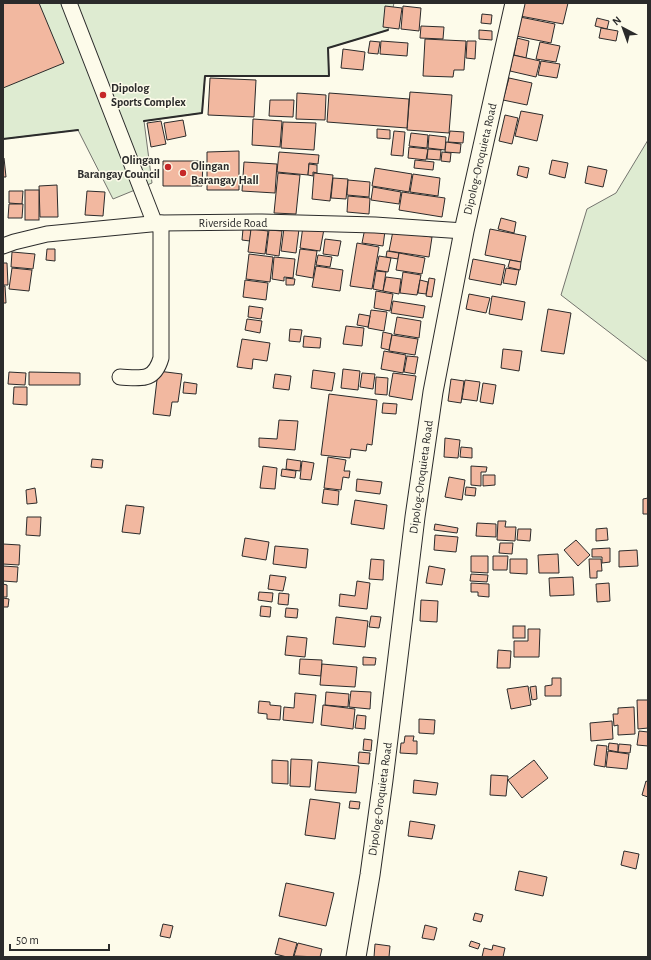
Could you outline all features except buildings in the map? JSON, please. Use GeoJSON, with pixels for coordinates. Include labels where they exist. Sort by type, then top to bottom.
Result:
{"type":"FeatureCollection","features":[{"type":"Feature","properties":{"kind":"main road","name":"Dipolog-Oroquieta Road"},"geometry":{"type":"LineString","coordinates":[[356,957],[370,875],[383,780],[414,525],[433,392],[464,231],[515,3]]}},
{"type":"Feature","properties":{"kind":"street"},"geometry":{"type":"LineString","coordinates":[[69,3],[158,224],[161,358],[158,367],[152,375],[145,378],[120,377]]}},
{"type":"Feature","properties":{"kind":"street","name":"Riverside Road"},"geometry":{"type":"LineString","coordinates":[[3,246],[47,234],[158,224],[262,222],[352,224],[464,231]]}},
{"type":"Feature","properties":{"kind":"green space","name":"Dipolog Sports Complex"},"geometry":{"type":"Polygon","coordinates":[[[3,3],[394,3],[388,30],[328,48],[329,76],[205,76],[202,113],[144,121],[152,183],[113,199],[78,130],[3,139],[3,3]]]}},
{"type":"Feature","properties":{"kind":"green space"},"geometry":{"type":"Polygon","coordinates":[[[648,140],[648,362],[561,295],[587,209],[616,193],[648,140]]]}},
{"type":"Feature","properties":{"kind":"wall"},"geometry":{"type":"LineString","coordinates":[[144,121],[202,113],[205,76],[329,76],[328,48],[388,30]]}},
{"type":"Feature","properties":{"kind":"wall"},"geometry":{"type":"LineString","coordinates":[[3,139],[78,130]]}},
{"type":"Feature","properties":{"kind":"place","name":"Dipolog Sports Complex"},"geometry":{"type":"Point","coordinates":[103,95]}},
{"type":"Feature","properties":{"kind":"place","name":"Olingan Barangay Council"},"geometry":{"type":"Point","coordinates":[168,167]}},
{"type":"Feature","properties":{"kind":"place","name":"Olingan Barangay Hall"},"geometry":{"type":"Point","coordinates":[183,173]}}]}
